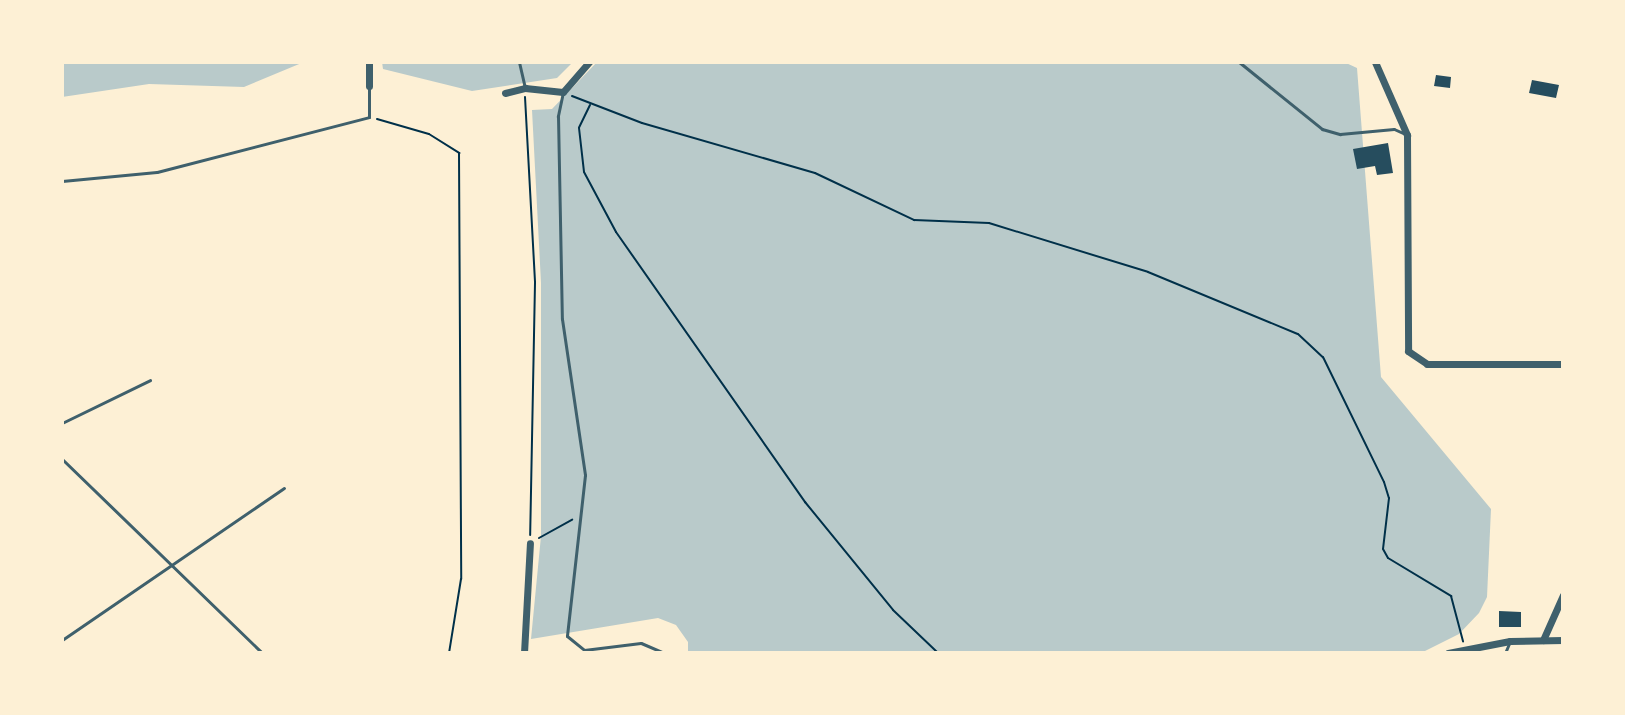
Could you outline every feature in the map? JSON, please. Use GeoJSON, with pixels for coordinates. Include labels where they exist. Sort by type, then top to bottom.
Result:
{"type":"FeatureCollection","features":[{"type":"Feature","properties":{"kind":"street"},"geometry":{"type":"LineString","coordinates":[[369,62],[369,86]]}},
{"type":"Feature","properties":{"kind":"street"},"geometry":{"type":"LineString","coordinates":[[505,93],[525,88],[563,92],[589,62]]}},
{"type":"Feature","properties":{"kind":"street"},"geometry":{"type":"LineString","coordinates":[[1375,62],[1407,135],[1408,351],[1427,364],[1563,364]]}},
{"type":"Feature","properties":{"kind":"street"},"geometry":{"type":"LineString","coordinates":[[524,653],[530,543]]}},
{"type":"Feature","properties":{"kind":"street"},"geometry":{"type":"LineString","coordinates":[[1543,640],[1563,595]]}},
{"type":"Feature","properties":{"kind":"street"},"geometry":{"type":"LineString","coordinates":[[1448,653],[1510,641],[1563,640]]}},
{"type":"Feature","properties":{"kind":"lane"},"geometry":{"type":"LineString","coordinates":[[519,62],[525,88]]}},
{"type":"Feature","properties":{"kind":"lane"},"geometry":{"type":"LineString","coordinates":[[1239,62],[1322,129],[1340,134],[1394,129],[1407,135]]}},
{"type":"Feature","properties":{"kind":"lane"},"geometry":{"type":"LineString","coordinates":[[62,181],[157,172],[369,117],[369,86]]}},
{"type":"Feature","properties":{"kind":"lane"},"geometry":{"type":"LineString","coordinates":[[563,92],[558,116],[562,319],[585,475],[567,636],[584,650],[641,643],[664,653]]}},
{"type":"Feature","properties":{"kind":"lane"},"geometry":{"type":"LineString","coordinates":[[62,423],[150,380]]}},
{"type":"Feature","properties":{"kind":"lane"},"geometry":{"type":"LineString","coordinates":[[62,459],[262,653]]}},
{"type":"Feature","properties":{"kind":"lane"},"geometry":{"type":"LineString","coordinates":[[62,640],[284,488]]}},
{"type":"Feature","properties":{"kind":"lane"},"geometry":{"type":"LineString","coordinates":[[1505,653],[1510,641]]}},
{"type":"Feature","properties":{"kind":"path"},"geometry":{"type":"LineString","coordinates":[[525,88],[535,283],[530,543]]}},
{"type":"Feature","properties":{"kind":"path"},"geometry":{"type":"LineString","coordinates":[[563,92],[591,104],[815,173],[914,220],[989,223],[1148,272],[1298,334],[1323,357],[1384,482],[1389,498],[1383,549],[1388,558],[1451,596],[1465,649]]}},
{"type":"Feature","properties":{"kind":"path"},"geometry":{"type":"LineString","coordinates":[[591,104],[579,128],[584,172],[616,232],[805,502],[893,610],[938,653]]}},
{"type":"Feature","properties":{"kind":"path"},"geometry":{"type":"LineString","coordinates":[[369,117],[429,134],[459,153],[461,579],[449,653]]}},
{"type":"Feature","properties":{"kind":"path"},"geometry":{"type":"LineString","coordinates":[[530,543],[580,515]]}},
{"type":"Feature","properties":{"kind":"shaded area"},"geometry":{"type":"Polygon","coordinates":[[[62,62],[304,62],[244,87],[149,84],[62,97],[62,62]]]}},
{"type":"Feature","properties":{"kind":"shaded area"},"geometry":{"type":"Polygon","coordinates":[[[382,62],[573,62],[557,78],[472,91],[383,69],[382,62]]]}},
{"type":"Feature","properties":{"kind":"shaded area"},"geometry":{"type":"Polygon","coordinates":[[[597,62],[1344,62],[1357,68],[1381,377],[1491,509],[1487,597],[1479,613],[1459,634],[1421,653],[688,653],[688,642],[676,625],[658,618],[531,639],[541,536],[541,283],[532,110],[552,109],[597,62]]]}},
{"type":"Feature","properties":{"kind":"building"},"geometry":{"type":"Polygon","coordinates":[[[1436,75],[1451,77],[1450,88],[1434,86],[1436,75]]]}},
{"type":"Feature","properties":{"kind":"building"},"geometry":{"type":"Polygon","coordinates":[[[1532,80],[1559,85],[1556,98],[1529,93],[1532,80]]]}},
{"type":"Feature","properties":{"kind":"building"},"geometry":{"type":"Polygon","coordinates":[[[1388,143],[1393,173],[1377,175],[1375,166],[1357,169],[1353,149],[1388,143]]]}},
{"type":"Feature","properties":{"kind":"building"},"geometry":{"type":"Polygon","coordinates":[[[1499,611],[1521,612],[1521,627],[1499,627],[1499,611]]]}}]}
